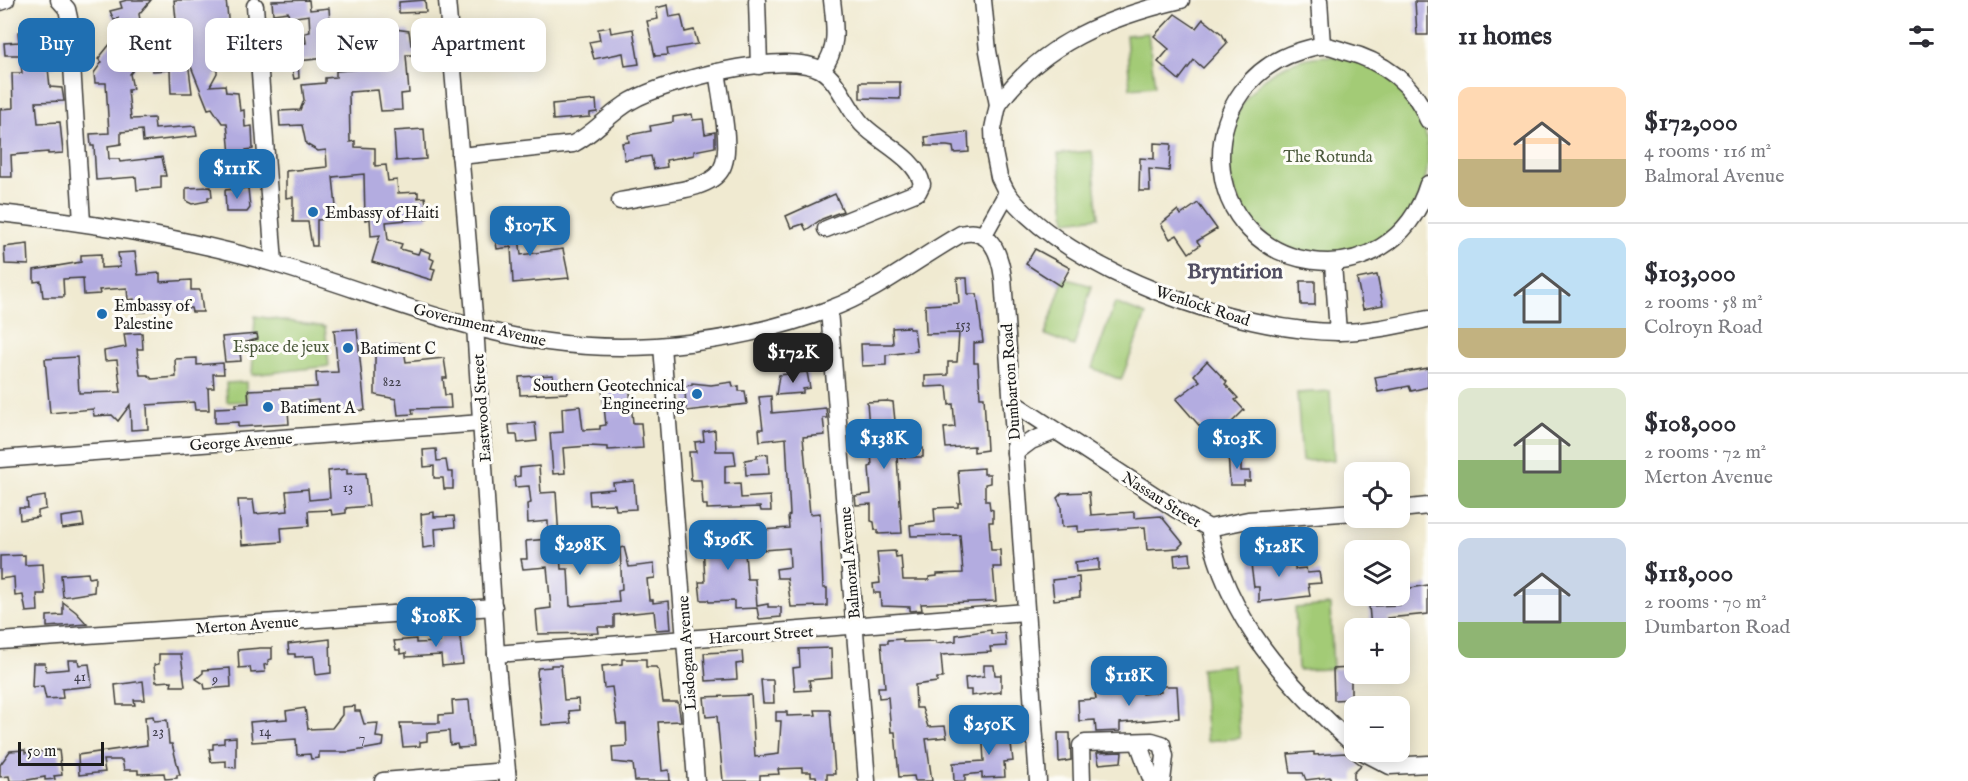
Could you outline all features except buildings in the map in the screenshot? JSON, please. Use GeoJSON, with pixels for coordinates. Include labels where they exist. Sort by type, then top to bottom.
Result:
{"type":"FeatureCollection","features":[{"type":"Feature","properties":{"kind":"street"},"geometry":{"type":"LineString","coordinates":[[0,2],[6,0]]}},
{"type":"Feature","properties":{"kind":"street"},"geometry":{"type":"LineString","coordinates":[[59,0],[67,9],[69,18],[82,222]]}},
{"type":"Feature","properties":{"kind":"street","name":"Eastwood Street"},"geometry":{"type":"LineString","coordinates":[[447,0],[475,326],[496,654],[507,776]]}},
{"type":"Feature","properties":{"kind":"street"},"geometry":{"type":"LineString","coordinates":[[757,0],[759,66]]}},
{"type":"Feature","properties":{"kind":"street"},"geometry":{"type":"LineString","coordinates":[[822,70],[831,58],[836,43],[832,0]]}},
{"type":"Feature","properties":{"kind":"street"},"geometry":{"type":"LineString","coordinates":[[983,0],[988,51],[998,105],[993,129],[994,152],[999,177],[1007,193],[983,236]]}},
{"type":"Feature","properties":{"kind":"street"},"geometry":{"type":"LineString","coordinates":[[998,105],[1013,85],[1045,54],[1078,35],[1150,4],[1180,0]]}},
{"type":"Feature","properties":{"kind":"street"},"geometry":{"type":"LineString","coordinates":[[1319,0],[1322,45]]}},
{"type":"Feature","properties":{"kind":"street"},"geometry":{"type":"LineString","coordinates":[[255,6],[274,263]]}},
{"type":"Feature","properties":{"kind":"street"},"geometry":{"type":"LineString","coordinates":[[1428,120],[1410,89],[1385,66],[1368,58],[1322,45],[1276,61],[1246,84],[1230,111],[1224,134],[1221,161],[1225,186],[1237,212],[1254,233],[1274,249],[1301,260],[1333,264],[1364,256],[1392,240],[1416,214],[1428,184]]}},
{"type":"Feature","properties":{"kind":"street"},"geometry":{"type":"LineString","coordinates":[[460,156],[573,144],[587,137],[630,101],[654,90],[717,72],[759,66],[802,64],[822,70],[858,119],[905,159],[916,171],[922,184],[918,192],[826,230]]}},
{"type":"Feature","properties":{"kind":"street"},"geometry":{"type":"LineString","coordinates":[[620,201],[705,185],[722,171],[727,156],[727,133],[717,72]]}},
{"type":"Feature","properties":{"kind":"street","name":"Wenlock Road"},"geometry":{"type":"LineString","coordinates":[[1007,193],[1026,216],[1048,234],[1082,256],[1136,282],[1252,322],[1292,329],[1338,332],[1428,319]]}},
{"type":"Feature","properties":{"kind":"street","name":"Government Avenue"},"geometry":{"type":"LineString","coordinates":[[0,213],[82,222],[219,248],[475,326],[547,342],[589,346],[662,346],[720,339],[829,310],[880,285],[961,234],[973,233],[983,236]]}},
{"type":"Feature","properties":{"kind":"street","name":"Dumbarton Road"},"geometry":{"type":"LineString","coordinates":[[983,236],[998,250],[1001,262],[1038,781]]}},
{"type":"Feature","properties":{"kind":"street"},"geometry":{"type":"LineString","coordinates":[[1333,264],[1338,332]]}},
{"type":"Feature","properties":{"kind":"street","name":"Balmoral Avenue"},"geometry":{"type":"LineString","coordinates":[[829,310],[867,781]]}},
{"type":"Feature","properties":{"kind":"street","name":"Lisdogan Avenue"},"geometry":{"type":"LineString","coordinates":[[662,346],[696,781]]}},
{"type":"Feature","properties":{"kind":"street","name":"Nassau Street"},"geometry":{"type":"LineString","coordinates":[[1012,402],[1177,510],[1209,528],[1222,577],[1238,612],[1261,646],[1323,716],[1344,736]]}},
{"type":"Feature","properties":{"kind":"street","name":"George Avenue"},"geometry":{"type":"LineString","coordinates":[[0,459],[482,423]]}},
{"type":"Feature","properties":{"kind":"street"},"geometry":{"type":"LineString","coordinates":[[1015,453],[1037,437],[1056,431]]}},
{"type":"Feature","properties":{"kind":"street"},"geometry":{"type":"LineString","coordinates":[[1410,507],[1428,506]]}},
{"type":"Feature","properties":{"kind":"street"},"geometry":{"type":"LineString","coordinates":[[1209,528],[1248,520],[1344,513]]}},
{"type":"Feature","properties":{"kind":"street","name":"Merton Avenue"},"geometry":{"type":"LineString","coordinates":[[0,642],[494,608]]}},
{"type":"Feature","properties":{"kind":"street","name":"Harcourt Street"},"geometry":{"type":"LineString","coordinates":[[496,654],[1026,612]]}},
{"type":"Feature","properties":{"kind":"street"},"geometry":{"type":"LineString","coordinates":[[1082,781],[1079,753],[1081,746],[1085,743],[1152,741],[1162,744],[1165,756],[1162,781]]}},
{"type":"Feature","properties":{"kind":"street"},"geometry":{"type":"LineString","coordinates":[[1138,742],[1152,781]]}},
{"type":"Feature","properties":{"kind":"street"},"geometry":{"type":"LineString","coordinates":[[1379,762],[1397,774],[1428,764]]}},
{"type":"Feature","properties":{"kind":"street"},"geometry":{"type":"LineString","coordinates":[[383,781],[507,776]]}},
{"type":"Feature","properties":{"kind":"green space"},"geometry":{"type":"Polygon","coordinates":[[[1148,33],[1155,86],[1130,88],[1126,35],[1148,33]]]}},
{"type":"Feature","properties":{"kind":"green space","name":"The Rotunda"},"geometry":{"type":"Polygon","coordinates":[[[1328,56],[1347,58],[1375,68],[1405,93],[1420,118],[1426,137],[1428,156],[1426,175],[1416,203],[1391,233],[1366,248],[1347,254],[1328,256],[1309,254],[1281,244],[1251,219],[1236,194],[1230,175],[1228,156],[1230,137],[1240,109],[1265,79],[1290,64],[1309,58],[1328,56]]]}},
{"type":"Feature","properties":{"kind":"green space"},"geometry":{"type":"Polygon","coordinates":[[[1092,151],[1099,217],[1066,221],[1058,154],[1092,151]]]}},
{"type":"Feature","properties":{"kind":"green space"},"geometry":{"type":"Polygon","coordinates":[[[1064,278],[1092,286],[1074,346],[1045,335],[1064,278]]]}},
{"type":"Feature","properties":{"kind":"green space"},"geometry":{"type":"Polygon","coordinates":[[[1115,303],[1146,315],[1121,380],[1092,368],[1115,303]]]}},
{"type":"Feature","properties":{"kind":"green space","name":"Espace de jeux"},"geometry":{"type":"Polygon","coordinates":[[[255,316],[325,327],[329,366],[252,375],[255,316]]]}},
{"type":"Feature","properties":{"kind":"green space"},"geometry":{"type":"Polygon","coordinates":[[[246,382],[247,401],[227,402],[226,383],[246,382]]]}},
{"type":"Feature","properties":{"kind":"green space"},"geometry":{"type":"Polygon","coordinates":[[[1330,391],[1334,460],[1302,461],[1297,393],[1330,391]]]}},
{"type":"Feature","properties":{"kind":"green space"},"geometry":{"type":"Polygon","coordinates":[[[1330,605],[1333,669],[1298,670],[1295,608],[1330,605]]]}},
{"type":"Feature","properties":{"kind":"green space"},"geometry":{"type":"Polygon","coordinates":[[[1233,665],[1240,738],[1207,741],[1201,668],[1233,665]]]}},
{"type":"Feature","properties":{"kind":"place","name":"Embassy of Haiti"},"geometry":{"type":"Point","coordinates":[313,212]}},
{"type":"Feature","properties":{"kind":"place","name":"Embassy of Palestine"},"geometry":{"type":"Point","coordinates":[102,314]}},
{"type":"Feature","properties":{"kind":"place","name":"Batiment C"},"geometry":{"type":"Point","coordinates":[348,348]}},
{"type":"Feature","properties":{"kind":"place","name":"Southern Geotechnical Engineering"},"geometry":{"type":"Point","coordinates":[697,394]}},
{"type":"Feature","properties":{"kind":"place","name":"Batiment A"},"geometry":{"type":"Point","coordinates":[268,407]}},
{"type":"Feature","properties":{"kind":"district","name":"Bryntirion"},"geometry":{"type":"Point","coordinates":[1235,270]}}]}
